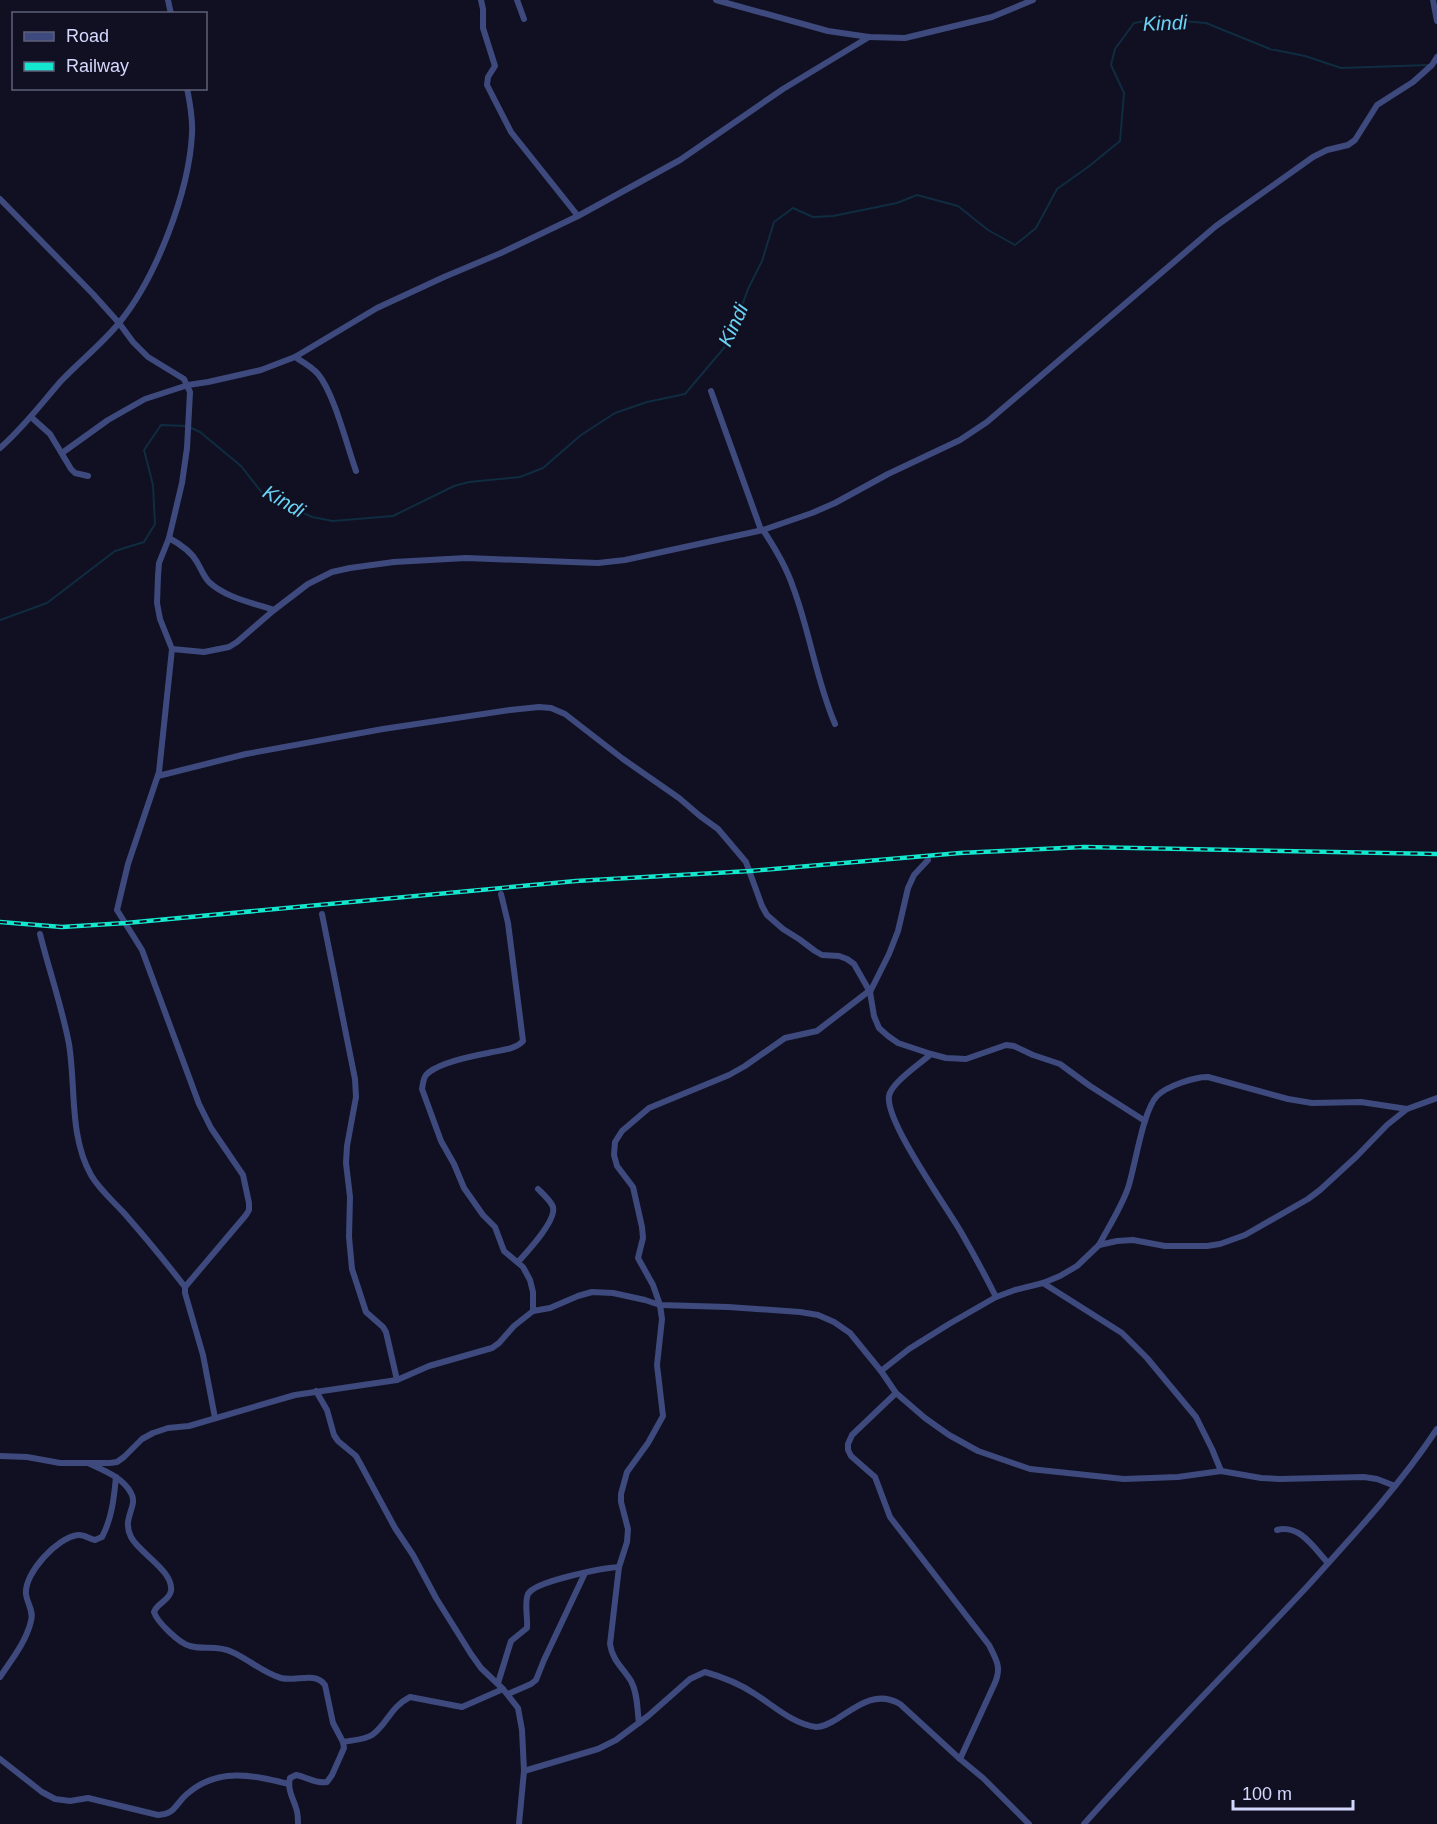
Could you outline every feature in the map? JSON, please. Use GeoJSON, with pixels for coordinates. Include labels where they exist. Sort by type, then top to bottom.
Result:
{"type":"FeatureCollection","features":[{"type":"Feature","properties":{"kind":"street"},"geometry":{"type":"LineString","coordinates":[[481,0],[483,28],[495,66],[488,75],[487,85],[511,132],[578,216]]}},
{"type":"Feature","properties":{"kind":"street"},"geometry":{"type":"LineString","coordinates":[[517,0],[524,19]]}},
{"type":"Feature","properties":{"kind":"street"},"geometry":{"type":"LineString","coordinates":[[716,0],[828,31],[869,37],[905,38],[992,17],[1032,0]]}},
{"type":"Feature","properties":{"kind":"street"},"geometry":{"type":"LineString","coordinates":[[1433,0],[1437,21]]}},
{"type":"Feature","properties":{"kind":"street"},"geometry":{"type":"LineString","coordinates":[[62,453],[108,420],[145,399],[188,385],[261,370],[295,357],[377,308],[578,216],[680,160],[775,95],[869,37]]}},
{"type":"Feature","properties":{"kind":"street"},"geometry":{"type":"LineString","coordinates":[[172,649],[204,652],[229,647],[319,577],[350,568],[394,562],[466,558],[589,563],[625,560],[762,530],[835,503],[888,474],[960,440],[987,422],[1216,226],[1313,158],[1328,150],[1348,145],[1355,140],[1377,105],[1413,82],[1437,57]]}},
{"type":"Feature","properties":{"kind":"street"},"geometry":{"type":"LineString","coordinates":[[0,448],[119,323],[149,276],[168,236],[188,165],[192,133],[188,90]]}},
{"type":"Feature","properties":{"kind":"street"},"geometry":{"type":"LineString","coordinates":[[0,200],[119,323],[133,342],[148,357],[184,379],[190,392],[187,448],[182,483],[169,538],[159,563],[157,603],[160,619],[172,649],[158,776],[129,864],[117,910],[142,950],[199,1104],[211,1128],[243,1175],[249,1210],[185,1287]]}},
{"type":"Feature","properties":{"kind":"street"},"geometry":{"type":"LineString","coordinates":[[295,357],[319,375],[323,382],[356,471]]}},
{"type":"Feature","properties":{"kind":"street"},"geometry":{"type":"LineString","coordinates":[[711,391],[762,530],[782,560],[793,586],[825,701],[835,724]]}},
{"type":"Feature","properties":{"kind":"street"},"geometry":{"type":"LineString","coordinates":[[31,417],[50,434],[75,473],[87,476]]}},
{"type":"Feature","properties":{"kind":"street"},"geometry":{"type":"LineString","coordinates":[[169,538],[192,555],[206,578],[217,588],[235,597],[274,610]]}},
{"type":"Feature","properties":{"kind":"street"},"geometry":{"type":"LineString","coordinates":[[158,776],[246,754],[383,729],[510,710],[551,708],[565,714],[718,829],[746,862],[767,915],[783,930],[822,955],[839,956],[854,964],[870,992],[874,1016],[879,1028],[888,1036],[931,1054],[966,1059],[1006,1045],[1014,1046],[1060,1064],[1145,1121]]}},
{"type":"Feature","properties":{"kind":"street"},"geometry":{"type":"LineString","coordinates":[[639,1723],[636,1694],[611,1653],[610,1644],[619,1567],[627,1542],[628,1529],[621,1494],[627,1472],[648,1443],[663,1416],[657,1365],[663,1319],[653,1285],[638,1258],[643,1238],[633,1187],[615,1161],[613,1147],[622,1131],[649,1108],[729,1076],[785,1038],[817,1031],[870,992],[890,954],[908,888],[914,875],[928,861]]}},
{"type":"Feature","properties":{"kind":"street"},"geometry":{"type":"LineString","coordinates":[[501,894],[508,923],[523,1041],[514,1048],[472,1056],[434,1069],[426,1075],[422,1089],[441,1141],[464,1188],[483,1215],[495,1227],[504,1251],[523,1267],[530,1280],[533,1292],[533,1311]]}},
{"type":"Feature","properties":{"kind":"street"},"geometry":{"type":"LineString","coordinates":[[321,914],[355,1080],[356,1097],[346,1163],[350,1197],[349,1237],[352,1269],[366,1312],[386,1332],[397,1380]]}},
{"type":"Feature","properties":{"kind":"street"},"geometry":{"type":"LineString","coordinates":[[40,934],[69,1047],[78,1139],[83,1158],[91,1175],[102,1190],[185,1287],[203,1355],[215,1418]]}},
{"type":"Feature","properties":{"kind":"street"},"geometry":{"type":"LineString","coordinates":[[931,1054],[891,1090],[890,1105],[901,1133],[961,1232],[996,1297]]}},
{"type":"Feature","properties":{"kind":"street"},"geometry":{"type":"LineString","coordinates":[[881,1371],[909,1349],[996,1297],[1043,1283],[1077,1266],[1098,1245],[1122,1204],[1145,1121],[1157,1096],[1182,1082],[1198,1077],[1208,1077],[1288,1099],[1312,1103],[1361,1102],[1407,1109]]}},
{"type":"Feature","properties":{"kind":"street"},"geometry":{"type":"LineString","coordinates":[[1098,1245],[1132,1240],[1165,1246],[1207,1246],[1245,1235],[1320,1190],[1387,1125],[1407,1109],[1437,1098]]}},
{"type":"Feature","properties":{"kind":"street"},"geometry":{"type":"LineString","coordinates":[[518,1262],[553,1214],[554,1209],[550,1202],[538,1189]]}},
{"type":"Feature","properties":{"kind":"street"},"geometry":{"type":"LineString","coordinates":[[1043,1283],[1122,1333],[1147,1358],[1196,1417],[1221,1471]]}},
{"type":"Feature","properties":{"kind":"street"},"geometry":{"type":"LineString","coordinates":[[0,1456],[27,1457],[60,1463],[117,1462],[142,1439],[153,1433],[295,1395],[397,1380],[429,1366],[492,1348],[533,1311],[550,1308],[578,1296],[613,1293],[660,1305],[728,1307],[818,1315],[850,1333],[896,1392],[925,1418],[978,1451],[1030,1469],[1124,1479],[1178,1477],[1221,1471],[1280,1479],[1364,1477],[1395,1486]]}},
{"type":"Feature","properties":{"kind":"street"},"geometry":{"type":"LineString","coordinates":[[316,1391],[327,1410],[338,1442],[356,1456],[362,1465],[395,1528],[413,1555],[455,1630],[481,1668],[503,1689],[518,1708],[521,1715],[524,1771],[519,1824]]}},
{"type":"Feature","properties":{"kind":"street"},"geometry":{"type":"LineString","coordinates":[[896,1392],[852,1435],[848,1450],[856,1462],[875,1477],[890,1517],[989,1645],[998,1665],[999,1675],[960,1759]]}},
{"type":"Feature","properties":{"kind":"street"},"geometry":{"type":"LineString","coordinates":[[1084,1824],[1176,1722],[1328,1563],[1395,1486],[1437,1430]]}},
{"type":"Feature","properties":{"kind":"street"},"geometry":{"type":"LineString","coordinates":[[87,1463],[116,1477],[131,1492],[133,1505],[127,1525],[130,1535],[136,1546],[163,1572],[170,1583],[169,1596],[155,1607],[154,1612],[156,1617],[185,1644],[192,1647],[231,1651],[283,1679],[322,1680],[328,1692],[333,1723],[344,1748],[327,1782],[320,1783],[296,1775],[290,1778],[289,1784],[297,1810],[298,1824]]}},
{"type":"Feature","properties":{"kind":"street"},"geometry":{"type":"LineString","coordinates":[[0,1677],[19,1650],[32,1618],[26,1593],[34,1567],[49,1552],[71,1537],[83,1535],[95,1540],[102,1537],[115,1497],[116,1477]]}},
{"type":"Feature","properties":{"kind":"street"},"geometry":{"type":"LineString","coordinates":[[1277,1530],[1292,1529],[1300,1534],[1328,1563]]}},
{"type":"Feature","properties":{"kind":"street"},"geometry":{"type":"LineString","coordinates":[[503,1689],[511,1641],[527,1628],[529,1593],[539,1586],[602,1568],[619,1567]]}},
{"type":"Feature","properties":{"kind":"street"},"geometry":{"type":"LineString","coordinates":[[343,1742],[368,1737],[374,1733],[393,1709],[410,1697],[462,1707],[503,1689],[531,1684],[536,1680],[586,1573]]}},
{"type":"Feature","properties":{"kind":"street"},"geometry":{"type":"LineString","coordinates":[[524,1771],[598,1749],[616,1740],[690,1680],[705,1672],[723,1677],[753,1692],[801,1723],[818,1727],[826,1725],[863,1703],[883,1698],[891,1699],[983,1778],[1029,1824]]}},
{"type":"Feature","properties":{"kind":"street"},"geometry":{"type":"LineString","coordinates":[[0,1759],[42,1792],[55,1799],[70,1801],[88,1798],[158,1815],[170,1813],[186,1794],[212,1778],[227,1775],[289,1784]]}},
{"type":"Feature","properties":{"kind":"waterway","name":"Kindi"},"geometry":{"type":"LineString","coordinates":[[0,620],[47,603],[115,551],[144,542],[155,524],[153,485],[144,450],[161,425],[187,426],[200,432],[241,466],[263,494],[312,517],[333,521],[393,516],[454,486],[469,482],[520,477],[543,468],[581,435],[615,413],[647,402],[685,394],[729,342],[748,289],[762,261],[774,222],[793,208],[813,217],[833,216],[897,203],[917,195],[958,206],[988,230],[1015,245],[1036,228],[1057,189],[1120,141],[1124,93],[1111,65],[1115,49],[1134,23],[1157,19],[1206,23],[1270,49],[1305,56],[1341,68],[1429,65]]}},
{"type":"Feature","properties":{"kind":"railway"},"geometry":{"type":"LineString","coordinates":[[0,922],[62,927],[126,923],[576,881],[750,871],[960,853],[1084,847],[1437,854]]}}]}
